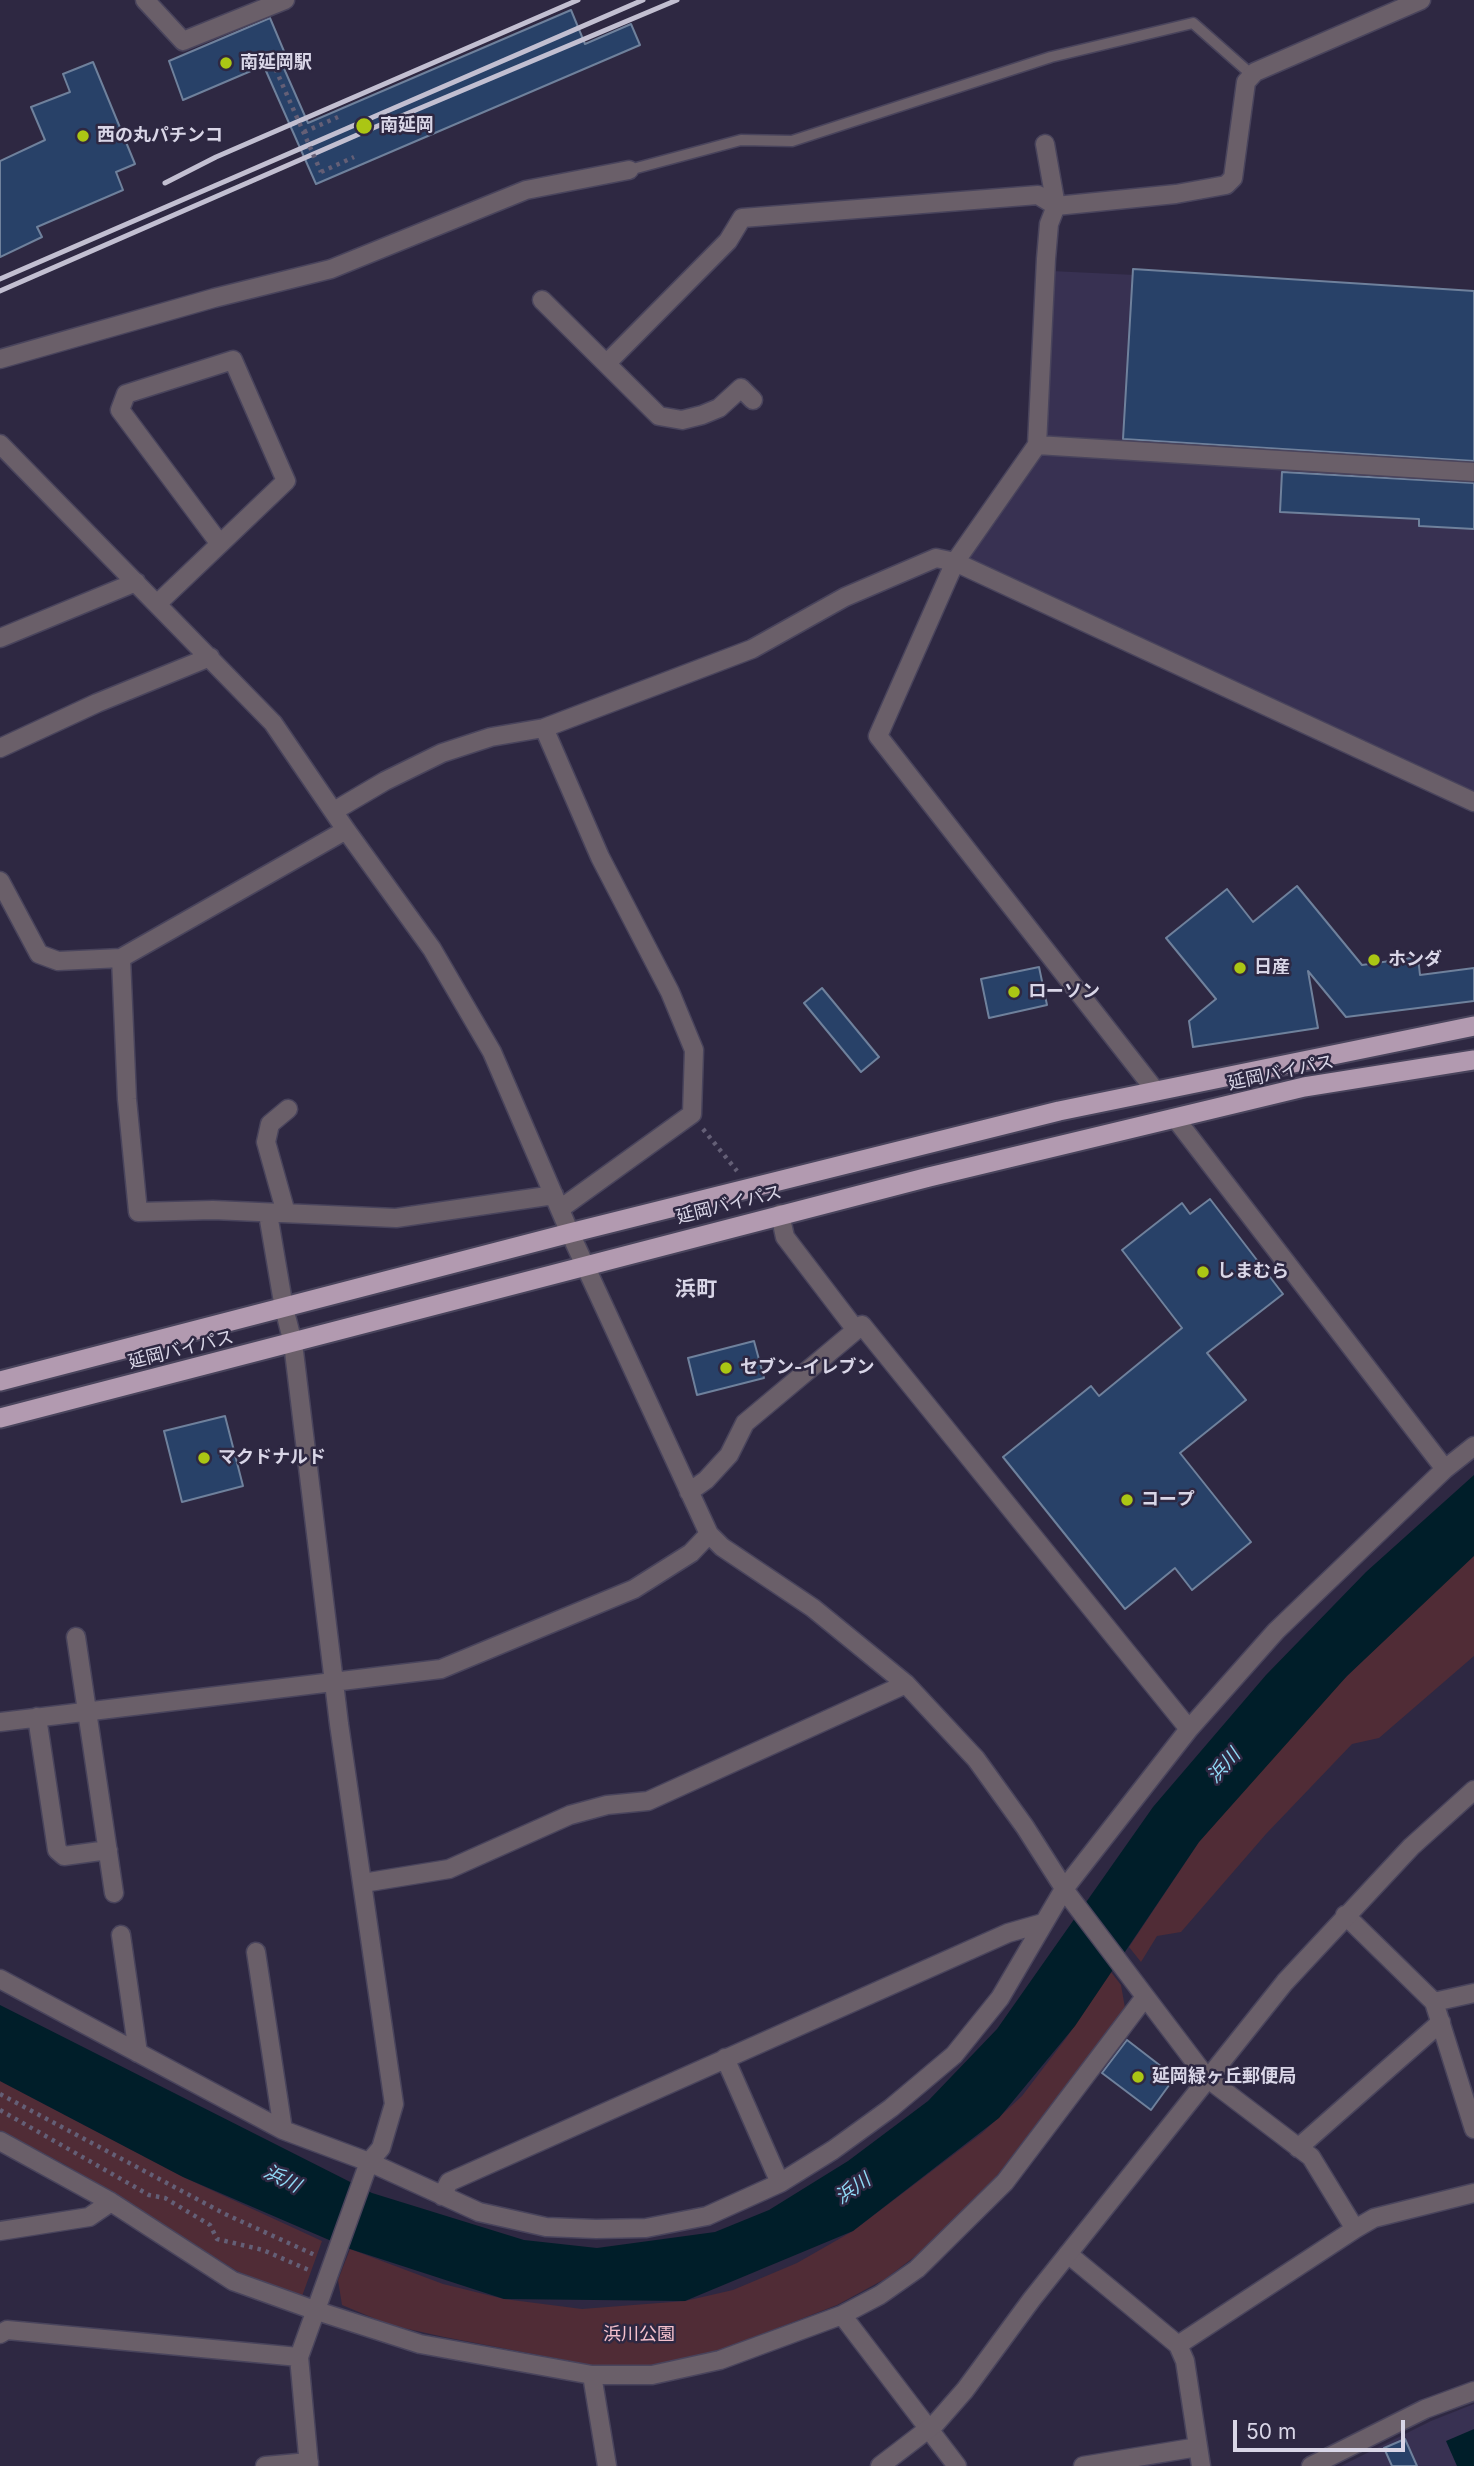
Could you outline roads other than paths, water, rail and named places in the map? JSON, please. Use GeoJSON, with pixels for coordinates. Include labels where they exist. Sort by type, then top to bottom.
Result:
{"type":"FeatureCollection","features":[{"type":"Feature","properties":{"kind":"highway","name":"延岡バイパス"},"geometry":{"type":"LineString","coordinates":[[0,1381],[569,1233],[1059,1111],[1474,1026]]}},
{"type":"Feature","properties":{"kind":"highway","name":"延岡バイパス"},"geometry":{"type":"LineString","coordinates":[[0,1418],[293,1343],[584,1264],[1175,1118],[1304,1087],[1474,1060]]}},
{"type":"Feature","properties":{"kind":"street"},"geometry":{"type":"LineString","coordinates":[[145,0],[183,41],[285,0]]}},
{"type":"Feature","properties":{"kind":"street"},"geometry":{"type":"LineString","coordinates":[[607,363],[728,241],[742,218],[1038,195],[1056,206],[1176,194],[1226,185],[1233,178],[1246,82],[1252,75],[1421,0]]}},
{"type":"Feature","properties":{"kind":"street"},"geometry":{"type":"LineString","coordinates":[[1045,144],[1056,206],[1049,224],[1046,259],[1037,445],[955,562],[878,736],[1156,1090]]}},
{"type":"Feature","properties":{"kind":"street"},"geometry":{"type":"LineString","coordinates":[[0,359],[214,298],[331,269],[526,190],[629,170]]}},
{"type":"Feature","properties":{"kind":"street"},"geometry":{"type":"LineString","coordinates":[[542,300],[659,416],[682,420],[702,415],[719,408],[741,388],[753,400]]}},
{"type":"Feature","properties":{"kind":"street"},"geometry":{"type":"LineString","coordinates":[[157,604],[220,544],[286,481],[233,360],[126,394],[120,410],[220,544]]}},
{"type":"Feature","properties":{"kind":"street"},"geometry":{"type":"LineString","coordinates":[[0,444],[274,723],[346,830],[432,949],[492,1052],[569,1233],[709,1534],[722,1547],[813,1608],[906,1685],[976,1759],[1025,1827],[1066,1893],[1208,2078],[1311,2157],[1355,2230]]}},
{"type":"Feature","properties":{"kind":"street"},"geometry":{"type":"LineString","coordinates":[[1037,445],[1474,472]]}},
{"type":"Feature","properties":{"kind":"street"},"geometry":{"type":"LineString","coordinates":[[334,811],[385,781],[442,753],[491,737],[544,728],[752,649],[845,597],[936,558],[955,562],[1474,802]]}},
{"type":"Feature","properties":{"kind":"street"},"geometry":{"type":"LineString","coordinates":[[0,638],[136,582]]}},
{"type":"Feature","properties":{"kind":"street"},"geometry":{"type":"LineString","coordinates":[[0,748],[96,703],[210,657]]}},
{"type":"Feature","properties":{"kind":"street"},"geometry":{"type":"LineString","coordinates":[[121,958],[127,1099],[138,1212],[213,1210],[396,1218],[557,1202],[692,1114],[694,1051],[670,992],[600,857],[544,728]]}},
{"type":"Feature","properties":{"kind":"street"},"geometry":{"type":"LineString","coordinates":[[0,881],[39,954],[58,961],[121,958],[346,830]]}},
{"type":"Feature","properties":{"kind":"street"},"geometry":{"type":"LineString","coordinates":[[265,2466],[309,2464],[299,2357],[330,2265],[369,2162],[381,2148],[394,2104],[338,1724],[336,1680],[293,1343],[284,1308],[277,1214],[266,1142],[270,1124],[288,1109]]}},
{"type":"Feature","properties":{"kind":"street"},"geometry":{"type":"LineString","coordinates":[[1175,1118],[1445,1469]]}},
{"type":"Feature","properties":{"kind":"street"},"geometry":{"type":"LineString","coordinates":[[780,1214],[785,1237],[856,1330]]}},
{"type":"Feature","properties":{"kind":"street"},"geometry":{"type":"LineString","coordinates":[[689,1492],[706,1480],[729,1455],[746,1423],[862,1325],[1189,1729]]}},
{"type":"Feature","properties":{"kind":"street"},"geometry":{"type":"LineString","coordinates":[[0,1979],[283,2130],[369,2162],[479,2211],[545,2227],[646,2228],[707,2216],[780,2183],[833,2150],[891,2108],[954,2055],[1000,1998],[1044,1923],[1189,1729],[1276,1631],[1445,1469],[1474,1446]]}},
{"type":"Feature","properties":{"kind":"street"},"geometry":{"type":"LineString","coordinates":[[0,1722],[441,1669],[635,1589],[691,1553],[709,1534]]}},
{"type":"Feature","properties":{"kind":"street"},"geometry":{"type":"LineString","coordinates":[[76,1637],[114,1893]]}},
{"type":"Feature","properties":{"kind":"street"},"geometry":{"type":"LineString","coordinates":[[363,1883],[449,1869],[570,1815],[607,1805],[648,1801],[906,1685]]}},
{"type":"Feature","properties":{"kind":"street"},"geometry":{"type":"LineString","coordinates":[[37,1717],[57,1850],[64,1856],[108,1850]]}},
{"type":"Feature","properties":{"kind":"street"},"geometry":{"type":"LineString","coordinates":[[880,2466],[929,2429],[965,2390],[1068,2254],[1285,1982],[1411,1847],[1474,1790]]}},
{"type":"Feature","properties":{"kind":"street"},"geometry":{"type":"LineString","coordinates":[[1345,1915],[1434,2002],[1474,2129]]}},
{"type":"Feature","properties":{"kind":"street"},"geometry":{"type":"LineString","coordinates":[[442,2196],[449,2182],[1008,1933],[1044,1923]]}},
{"type":"Feature","properties":{"kind":"street"},"geometry":{"type":"LineString","coordinates":[[121,1935],[138,2053]]}},
{"type":"Feature","properties":{"kind":"street"},"geometry":{"type":"LineString","coordinates":[[256,1952],[283,2130]]}},
{"type":"Feature","properties":{"kind":"street"},"geometry":{"type":"LineString","coordinates":[[1434,2002],[1474,1993]]}},
{"type":"Feature","properties":{"kind":"street"},"geometry":{"type":"LineString","coordinates":[[0,2141],[111,2202],[233,2281],[420,2344],[592,2375],[652,2375],[720,2360],[842,2315],[880,2295],[917,2269],[1005,2182],[1145,1997]]}},
{"type":"Feature","properties":{"kind":"street"},"geometry":{"type":"LineString","coordinates":[[1298,2148],[1441,2022]]}},
{"type":"Feature","properties":{"kind":"street"},"geometry":{"type":"LineString","coordinates":[[725,2058],[780,2183]]}},
{"type":"Feature","properties":{"kind":"street"},"geometry":{"type":"LineString","coordinates":[[1178,2345],[1374,2218],[1474,2193]]}},
{"type":"Feature","properties":{"kind":"street"},"geometry":{"type":"LineString","coordinates":[[0,2231],[89,2217],[111,2202]]}},
{"type":"Feature","properties":{"kind":"street"},"geometry":{"type":"LineString","coordinates":[[1068,2254],[1178,2345],[1185,2361],[1201,2466]]}},
{"type":"Feature","properties":{"kind":"street"},"geometry":{"type":"LineString","coordinates":[[842,2315],[957,2466]]}},
{"type":"Feature","properties":{"kind":"street"},"geometry":{"type":"LineString","coordinates":[[0,2334],[7,2330],[299,2357]]}},
{"type":"Feature","properties":{"kind":"street"},"geometry":{"type":"LineString","coordinates":[[592,2375],[607,2466]]}},
{"type":"Feature","properties":{"kind":"street"},"geometry":{"type":"LineString","coordinates":[[1311,2466],[1425,2409],[1474,2391]]}},
{"type":"Feature","properties":{"kind":"street"},"geometry":{"type":"LineString","coordinates":[[1083,2466],[1198,2447]]}},
{"type":"Feature","properties":{"kind":"lane"},"geometry":{"type":"LineString","coordinates":[[629,170],[741,141],[792,141],[1051,57],[1193,23],[1252,75]]}},
{"type":"Feature","properties":{"kind":"water","name":"浜川"},"geometry":{"type":"Polygon","coordinates":[[[1474,1475],[1474,1556],[1347,1676],[1199,1842],[1075,2026],[999,2118],[853,2231],[685,2301],[504,2299],[350,2249],[183,2177],[0,2081],[0,2005],[372,2193],[524,2240],[597,2248],[715,2232],[769,2210],[848,2161],[928,2101],[997,2029],[1153,1807],[1266,1675],[1366,1572],[1474,1475]]]}},
{"type":"Feature","properties":{"kind":"water"},"geometry":{"type":"Polygon","coordinates":[[[1474,2429],[1474,2466],[1457,2466],[1446,2441],[1474,2429]]]}},
{"type":"Feature","properties":{"kind":"railway"},"geometry":{"type":"LineString","coordinates":[[165,183],[216,157],[578,0]]}},
{"type":"Feature","properties":{"kind":"railway"},"geometry":{"type":"LineString","coordinates":[[0,279],[643,0]]}},
{"type":"Feature","properties":{"kind":"railway"},"geometry":{"type":"LineString","coordinates":[[0,291],[373,128],[677,0]]}},
{"type":"Feature","properties":{"kind":"place","name":"南延岡駅"},"geometry":{"type":"Point","coordinates":[226,63]}},
{"type":"Feature","properties":{"kind":"place","name":"南延岡"},"geometry":{"type":"Point","coordinates":[364,126]}},
{"type":"Feature","properties":{"kind":"place","name":"西の丸パチンコ"},"geometry":{"type":"Point","coordinates":[83,136]}},
{"type":"Feature","properties":{"kind":"place","name":"ホンダ"},"geometry":{"type":"Point","coordinates":[1374,960]}},
{"type":"Feature","properties":{"kind":"place","name":"日産"},"geometry":{"type":"Point","coordinates":[1240,968]}},
{"type":"Feature","properties":{"kind":"place","name":"ローソン"},"geometry":{"type":"Point","coordinates":[1014,992]}},
{"type":"Feature","properties":{"kind":"place","name":"しまむら"},"geometry":{"type":"Point","coordinates":[1203,1272]}},
{"type":"Feature","properties":{"kind":"place","name":"セブン-イレブン"},"geometry":{"type":"Point","coordinates":[726,1368]}},
{"type":"Feature","properties":{"kind":"place","name":"マクドナルド"},"geometry":{"type":"Point","coordinates":[204,1458]}},
{"type":"Feature","properties":{"kind":"place","name":"コープ"},"geometry":{"type":"Point","coordinates":[1127,1500]}},
{"type":"Feature","properties":{"kind":"place","name":"延岡緑ヶ丘郵便局"},"geometry":{"type":"Point","coordinates":[1138,2077]}},
{"type":"Feature","properties":{"kind":"district","name":"浜町"},"geometry":{"type":"Point","coordinates":[696,1290]}},
{"type":"Feature","properties":{"kind":"park label","name":"浜川公園"},"geometry":{"type":"Point","coordinates":[639,2335]}}]}
